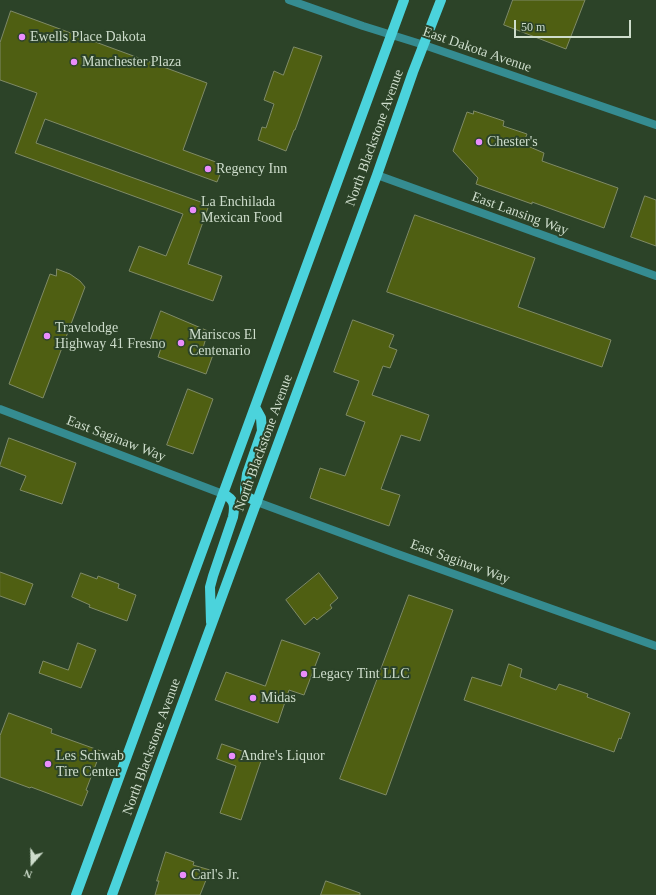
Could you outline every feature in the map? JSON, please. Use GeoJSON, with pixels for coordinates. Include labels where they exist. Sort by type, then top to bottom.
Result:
{"type":"FeatureCollection","features":[{"type":"Feature","properties":{"kind":"main road","name":"North Blackstone Avenue"},"geometry":{"type":"LineString","coordinates":[[76,895],[404,0]]}},
{"type":"Feature","properties":{"kind":"main road","name":"North Blackstone Avenue"},"geometry":{"type":"LineString","coordinates":[[112,895],[441,0]]}},
{"type":"Feature","properties":{"kind":"main road"},"geometry":{"type":"LineString","coordinates":[[254,407],[261,418],[262,431],[247,474],[245,493],[248,497],[257,502]]}},
{"type":"Feature","properties":{"kind":"main road"},"geometry":{"type":"LineString","coordinates":[[211,626],[210,587],[234,511],[232,500],[229,496],[223,494]]}},
{"type":"Feature","properties":{"kind":"street","name":"East Dakota Avenue"},"geometry":{"type":"LineString","coordinates":[[289,0],[656,125]]}},
{"type":"Feature","properties":{"kind":"street","name":"East Lansing Way"},"geometry":{"type":"LineString","coordinates":[[376,175],[656,276]]}},
{"type":"Feature","properties":{"kind":"street","name":"East Saginaw Way"},"geometry":{"type":"LineString","coordinates":[[0,409],[223,494]]}},
{"type":"Feature","properties":{"kind":"street","name":"East Saginaw Way"},"geometry":{"type":"LineString","coordinates":[[257,502],[656,646]]}},
{"type":"Feature","properties":{"kind":"building"},"geometry":{"type":"Polygon","coordinates":[[[513,0],[585,0],[566,49],[504,25],[513,0]]]}},
{"type":"Feature","properties":{"kind":"building"},"geometry":{"type":"Polygon","coordinates":[[[11,11],[207,83],[183,150],[224,165],[217,182],[45,119],[36,143],[209,205],[188,264],[222,276],[213,301],[129,271],[139,246],[166,256],[183,214],[15,153],[37,93],[0,80],[0,43],[11,11]]]}},
{"type":"Feature","properties":{"kind":"building"},"geometry":{"type":"Polygon","coordinates":[[[294,47],[322,56],[286,151],[258,140],[262,127],[266,128],[274,104],[264,100],[274,71],[283,75],[294,47]]]}},
{"type":"Feature","properties":{"kind":"building"},"geometry":{"type":"Polygon","coordinates":[[[474,111],[504,121],[503,126],[527,134],[523,144],[544,153],[542,161],[618,188],[604,228],[476,184],[478,178],[453,151],[467,112],[473,114],[474,111]]]}},
{"type":"Feature","properties":{"kind":"building"},"geometry":{"type":"Polygon","coordinates":[[[645,196],[656,200],[656,246],[631,237],[645,196]]]}},
{"type":"Feature","properties":{"kind":"building"},"geometry":{"type":"Polygon","coordinates":[[[415,215],[535,258],[518,307],[611,340],[602,367],[387,292],[415,215]]]}},
{"type":"Feature","properties":{"kind":"building","name":"Travelodge Highway 41 Fresno"},"geometry":{"type":"Polygon","coordinates":[[[57,269],[70,274],[80,281],[85,287],[43,398],[9,384],[50,274],[56,276],[57,269]]]}},
{"type":"Feature","properties":{"kind":"building"},"geometry":{"type":"Polygon","coordinates":[[[161,311],[208,331],[203,348],[214,352],[206,374],[158,357],[161,348],[149,344],[161,311]]]}},
{"type":"Feature","properties":{"kind":"building"},"geometry":{"type":"Polygon","coordinates":[[[353,320],[394,335],[389,347],[397,350],[390,368],[383,366],[372,395],[429,415],[420,441],[401,435],[381,489],[400,495],[389,526],[310,498],[320,468],[345,476],[365,422],[346,415],[359,381],[334,372],[353,320]]]}},
{"type":"Feature","properties":{"kind":"building"},"geometry":{"type":"Polygon","coordinates":[[[188,389],[213,399],[193,454],[167,445],[188,389]]]}},
{"type":"Feature","properties":{"kind":"building"},"geometry":{"type":"Polygon","coordinates":[[[9,438],[76,463],[62,504],[20,490],[26,476],[0,466],[9,438]]]}},
{"type":"Feature","properties":{"kind":"building"},"geometry":{"type":"Polygon","coordinates":[[[0,572],[33,584],[25,605],[0,596],[0,572]]]}},
{"type":"Feature","properties":{"kind":"building"},"geometry":{"type":"Polygon","coordinates":[[[81,573],[97,579],[98,576],[119,584],[118,588],[136,595],[127,621],[89,607],[90,605],[72,597],[81,573]]]}},
{"type":"Feature","properties":{"kind":"building"},"geometry":{"type":"Polygon","coordinates":[[[319,573],[338,598],[330,605],[332,608],[317,620],[314,617],[305,625],[286,600],[319,573]]]}},
{"type":"Feature","properties":{"kind":"building"},"geometry":{"type":"Polygon","coordinates":[[[409,595],[453,610],[386,795],[340,779],[409,595]]]}},
{"type":"Feature","properties":{"kind":"building"},"geometry":{"type":"Polygon","coordinates":[[[282,640],[320,653],[304,695],[289,690],[278,723],[215,700],[226,672],[265,686],[282,640]]]}},
{"type":"Feature","properties":{"kind":"building"},"geometry":{"type":"Polygon","coordinates":[[[78,643],[96,650],[81,688],[39,673],[43,661],[68,670],[78,643]]]}},
{"type":"Feature","properties":{"kind":"building"},"geometry":{"type":"Polygon","coordinates":[[[509,664],[522,669],[520,677],[556,690],[559,684],[588,694],[587,697],[630,713],[621,739],[619,738],[614,752],[464,700],[472,677],[501,686],[509,664]]]}},
{"type":"Feature","properties":{"kind":"building","name":"Les Schwab Tire Center"},"geometry":{"type":"Polygon","coordinates":[[[9,713],[52,729],[51,733],[101,751],[86,790],[88,791],[82,806],[0,777],[0,736],[9,713]]]}},
{"type":"Feature","properties":{"kind":"building"},"geometry":{"type":"Polygon","coordinates":[[[222,744],[262,758],[241,820],[220,813],[236,766],[217,759],[222,744]]]}},
{"type":"Feature","properties":{"kind":"building","name":"Carl's Jr."},"geometry":{"type":"Polygon","coordinates":[[[166,852],[194,862],[193,865],[210,870],[200,895],[155,895],[159,881],[157,881],[166,852]]]}},
{"type":"Feature","properties":{"kind":"building"},"geometry":{"type":"Polygon","coordinates":[[[326,881],[360,893],[360,895],[321,895],[326,881]]]}},
{"type":"Feature","properties":{"kind":"place","name":"Ewells Place Dakota"},"geometry":{"type":"Point","coordinates":[22,37]}},
{"type":"Feature","properties":{"kind":"place","name":"Manchester Plaza"},"geometry":{"type":"Point","coordinates":[74,62]}},
{"type":"Feature","properties":{"kind":"place","name":"Chester's"},"geometry":{"type":"Point","coordinates":[479,142]}},
{"type":"Feature","properties":{"kind":"place","name":"Regency Inn"},"geometry":{"type":"Point","coordinates":[208,169]}},
{"type":"Feature","properties":{"kind":"place","name":"La Enchilada Mexican Food"},"geometry":{"type":"Point","coordinates":[193,210]}},
{"type":"Feature","properties":{"kind":"place","name":"Travelodge Highway 41 Fresno"},"geometry":{"type":"Point","coordinates":[47,336]}},
{"type":"Feature","properties":{"kind":"place","name":"Mariscos El Centenario"},"geometry":{"type":"Point","coordinates":[181,343]}},
{"type":"Feature","properties":{"kind":"place","name":"Legacy Tint LLC"},"geometry":{"type":"Point","coordinates":[304,674]}},
{"type":"Feature","properties":{"kind":"place","name":"Midas"},"geometry":{"type":"Point","coordinates":[253,698]}},
{"type":"Feature","properties":{"kind":"place","name":"Andre's Liquor"},"geometry":{"type":"Point","coordinates":[232,756]}},
{"type":"Feature","properties":{"kind":"place","name":"Les Schwab Tire Center"},"geometry":{"type":"Point","coordinates":[48,764]}},
{"type":"Feature","properties":{"kind":"place","name":"Carl's Jr."},"geometry":{"type":"Point","coordinates":[183,875]}}]}
